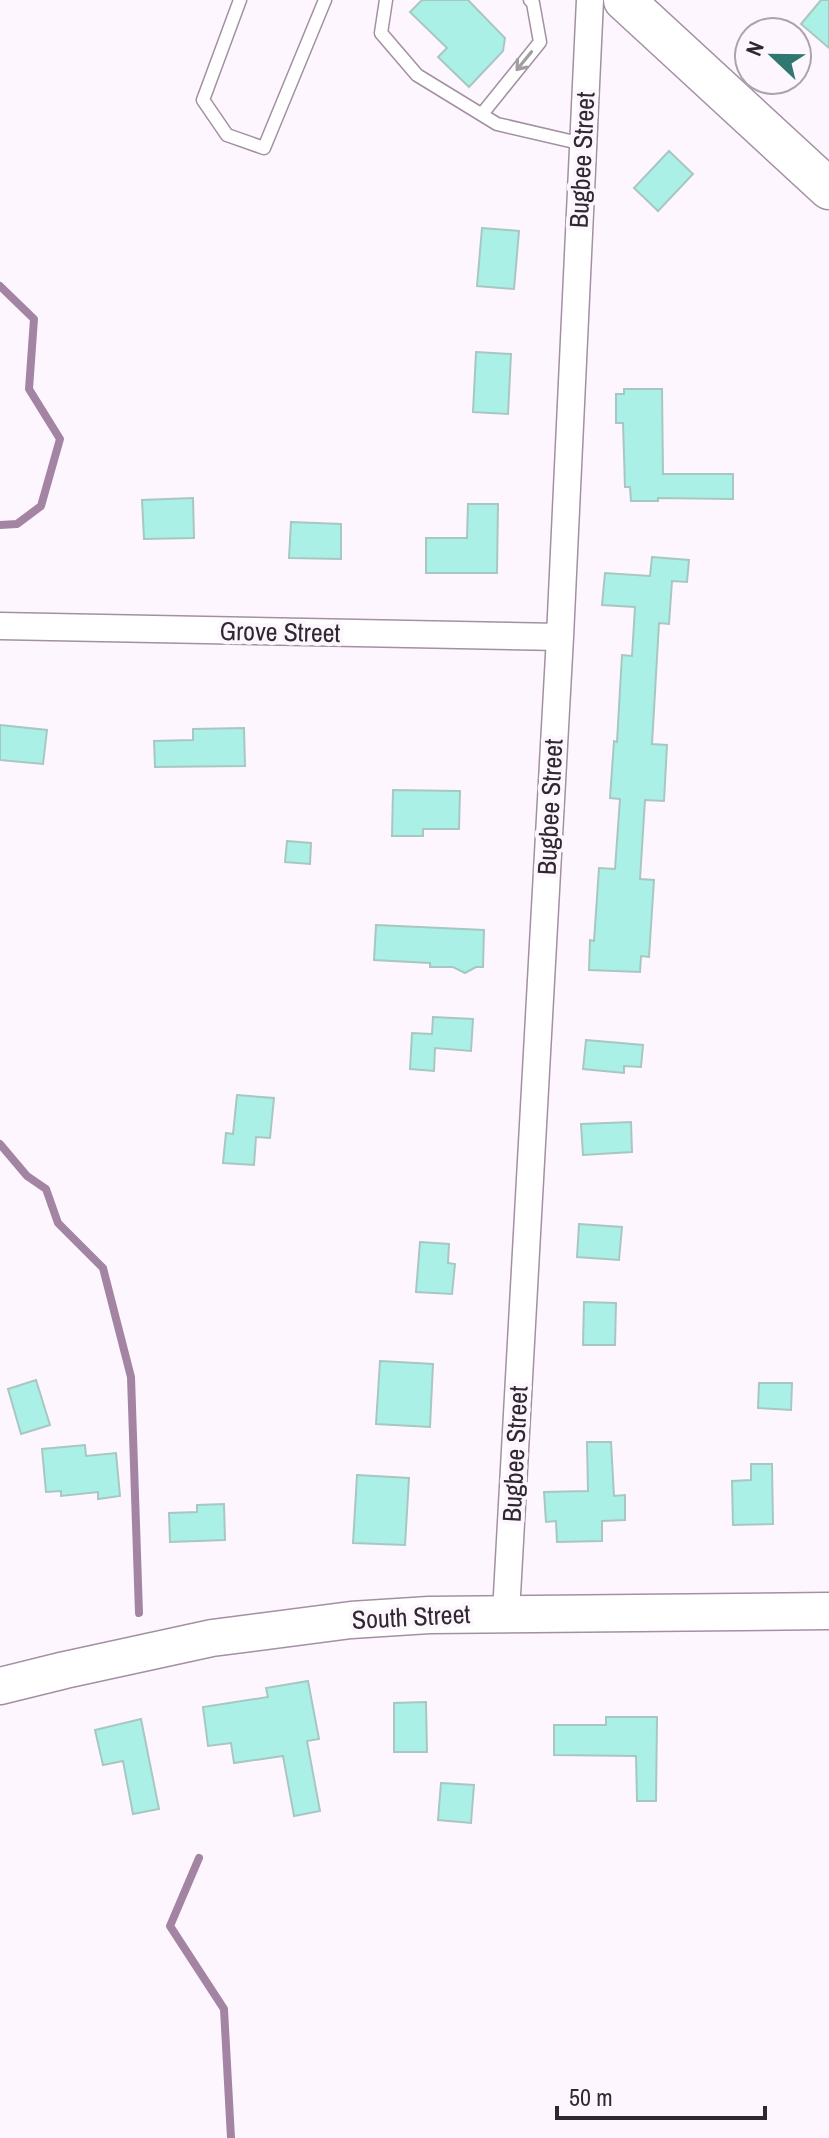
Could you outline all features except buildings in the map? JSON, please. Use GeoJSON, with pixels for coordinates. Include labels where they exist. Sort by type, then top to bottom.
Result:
{"type":"FeatureCollection","features":[{"type":"Feature","properties":{"kind":"main road"},"geometry":{"type":"LineString","coordinates":[[624,0],[829,189]]}},
{"type":"Feature","properties":{"kind":"main road","name":"South Street"},"geometry":{"type":"LineString","coordinates":[[0,1686],[130,1655],[281,1628],[367,1619],[506,1613],[829,1611]]}},
{"type":"Feature","properties":{"kind":"street","name":"Bugbee Street"},"geometry":{"type":"LineString","coordinates":[[506,1613],[560,637],[590,0]]}},
{"type":"Feature","properties":{"kind":"street","name":"Grove Street"},"geometry":{"type":"LineString","coordinates":[[0,626],[560,637]]}},
{"type":"Feature","properties":{"kind":"lane"},"geometry":{"type":"LineString","coordinates":[[240,0],[203,100],[227,135],[264,148],[325,0]]}},
{"type":"Feature","properties":{"kind":"lane"},"geometry":{"type":"LineString","coordinates":[[386,0],[381,33],[417,75],[497,124],[583,144]]}},
{"type":"Feature","properties":{"kind":"lane"},"geometry":{"type":"LineString","coordinates":[[482,114],[540,42],[530,0]]}},
{"type":"Feature","properties":{"kind":"waterway"},"geometry":{"type":"LineString","coordinates":[[0,286],[34,319],[29,389],[60,439],[41,506],[17,524],[0,525]]}},
{"type":"Feature","properties":{"kind":"waterway"},"geometry":{"type":"LineString","coordinates":[[0,1144],[27,1176],[46,1189],[58,1223],[103,1268],[131,1377],[139,1613]]}},
{"type":"Feature","properties":{"kind":"waterway"},"geometry":{"type":"LineString","coordinates":[[199,1858],[170,1926],[224,2009],[231,2138]]}}]}
